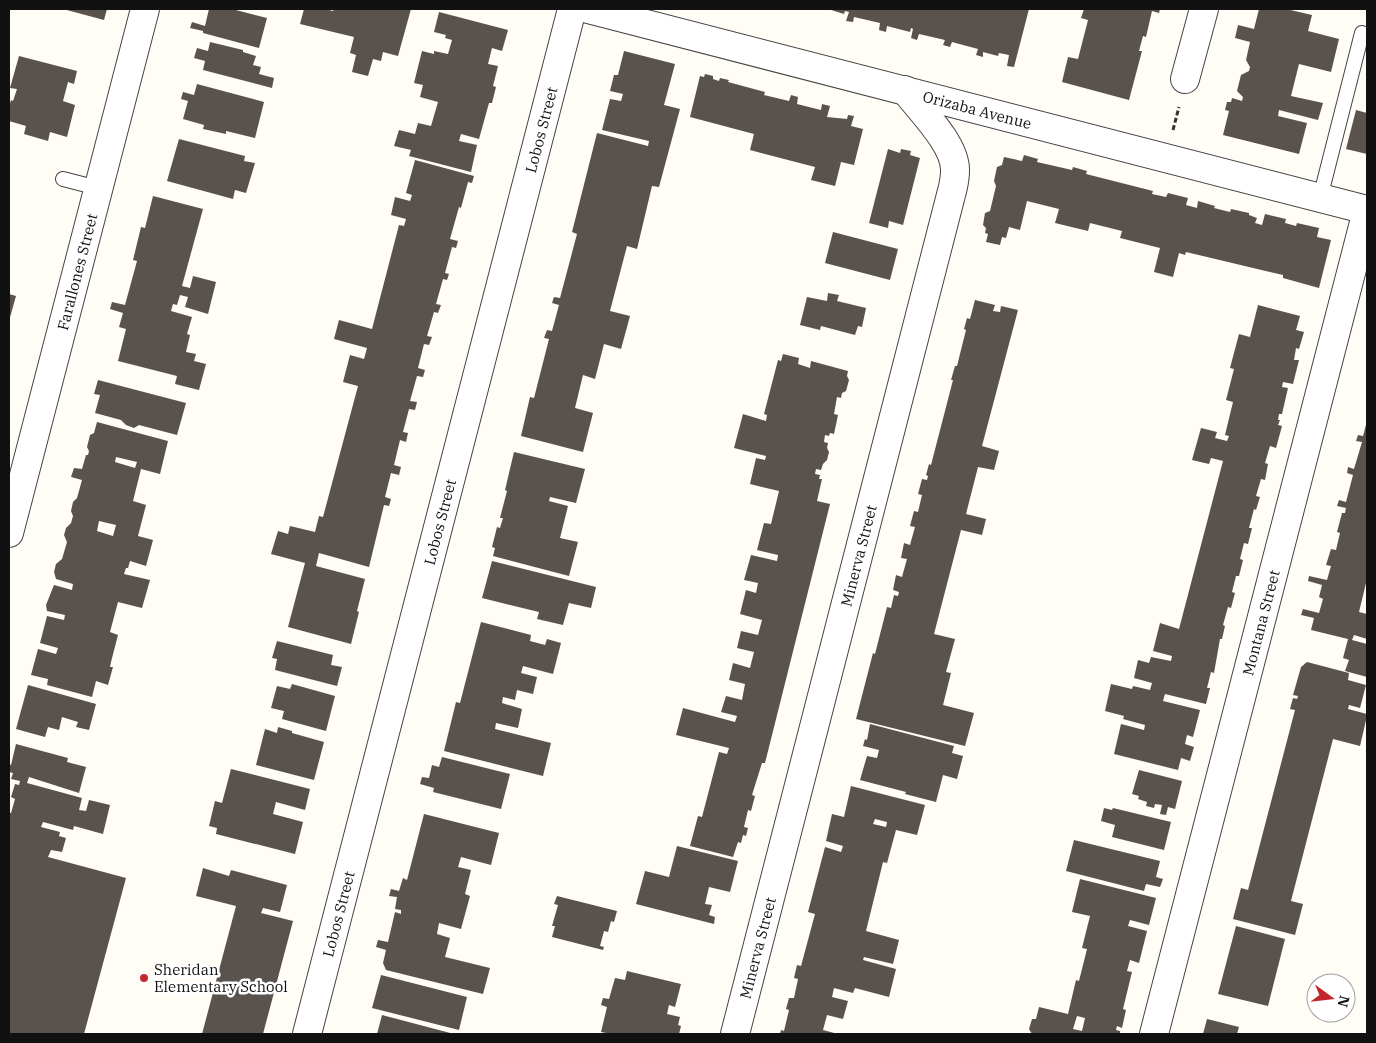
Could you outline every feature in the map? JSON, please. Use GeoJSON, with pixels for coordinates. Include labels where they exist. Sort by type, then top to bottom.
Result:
{"type":"FeatureCollection","features":[{"type":"Feature","properties":{"kind":"street","name":"Farallones Street"},"geometry":{"type":"LineString","coordinates":[[9,533],[145,9]]}},
{"type":"Feature","properties":{"kind":"street","name":"Lobos Street"},"geometry":{"type":"LineString","coordinates":[[307,1034],[572,9]]}},
{"type":"Feature","properties":{"kind":"street","name":"Orizaba Avenue"},"geometry":{"type":"LineString","coordinates":[[588,9],[1367,210]]}},
{"type":"Feature","properties":{"kind":"street"},"geometry":{"type":"LineString","coordinates":[[1186,80],[1204,9]]}},
{"type":"Feature","properties":{"kind":"street","name":"Minerva Street"},"geometry":{"type":"LineString","coordinates":[[735,1034],[953,187],[956,170],[952,155],[944,140],[905,90]]}},
{"type":"Feature","properties":{"kind":"street","name":"Montana Street"},"geometry":{"type":"LineString","coordinates":[[1154,1034],[1367,210]]}},
{"type":"Feature","properties":{"kind":"lane"},"geometry":{"type":"LineString","coordinates":[[1320,198],[1362,32]]}},
{"type":"Feature","properties":{"kind":"lane"},"geometry":{"type":"LineString","coordinates":[[63,179],[98,188]]}},
{"type":"Feature","properties":{"kind":"path"},"geometry":{"type":"LineString","coordinates":[[1166,158],[1186,80]]}},
{"type":"Feature","properties":{"kind":"building"},"geometry":{"type":"Polygon","coordinates":[[[63,9],[107,9],[104,20],[63,9]]]}},
{"type":"Feature","properties":{"kind":"building"},"geometry":{"type":"Polygon","coordinates":[[[209,9],[232,9],[267,18],[259,48],[190,28],[192,22],[205,26],[209,9]]]}},
{"type":"Feature","properties":{"kind":"building"},"geometry":{"type":"Polygon","coordinates":[[[304,9],[333,11],[334,9],[411,9],[398,56],[383,52],[381,61],[373,59],[368,76],[352,72],[356,55],[350,53],[354,37],[300,24],[304,9]]]}},
{"type":"Feature","properties":{"kind":"building"},"geometry":{"type":"Polygon","coordinates":[[[828,9],[1029,9],[1014,67],[1007,66],[1009,55],[999,53],[998,56],[983,52],[983,57],[976,55],[978,49],[952,42],[950,47],[943,45],[945,40],[919,34],[917,40],[911,38],[913,29],[911,28],[910,32],[887,26],[886,32],[879,30],[880,23],[854,17],[853,22],[846,21],[849,12],[845,11],[844,14],[828,9]]]}},
{"type":"Feature","properties":{"kind":"building"},"geometry":{"type":"Polygon","coordinates":[[[1084,9],[1160,9],[1159,13],[1152,11],[1146,37],[1143,36],[1139,51],[1142,51],[1129,100],[1062,82],[1068,57],[1078,59],[1088,20],[1081,18],[1084,9]]]}},
{"type":"Feature","properties":{"kind":"building"},"geometry":{"type":"Polygon","coordinates":[[[1259,9],[1286,9],[1312,15],[1308,31],[1339,39],[1331,72],[1299,64],[1291,96],[1323,103],[1318,120],[1279,110],[1278,116],[1307,123],[1299,154],[1223,135],[1229,111],[1225,110],[1227,102],[1231,102],[1232,98],[1242,101],[1243,97],[1237,91],[1241,75],[1249,71],[1250,67],[1246,60],[1250,42],[1235,38],[1238,25],[1254,29],[1259,9]]]}},
{"type":"Feature","properties":{"kind":"building"},"geometry":{"type":"Polygon","coordinates":[[[439,12],[508,30],[502,51],[492,48],[488,64],[498,66],[493,86],[496,87],[492,103],[489,103],[479,139],[461,134],[459,141],[477,145],[471,172],[409,156],[411,150],[394,146],[399,130],[415,134],[418,123],[431,126],[438,102],[420,97],[423,85],[414,83],[422,51],[434,54],[434,51],[448,54],[452,40],[445,38],[446,35],[434,32],[439,12]]]}},
{"type":"Feature","properties":{"kind":"building"},"geometry":{"type":"Polygon","coordinates":[[[210,42],[243,50],[243,52],[256,56],[253,65],[261,67],[259,74],[274,78],[272,88],[203,70],[205,61],[194,58],[197,48],[208,51],[210,42]]]}},
{"type":"Feature","properties":{"kind":"building"},"geometry":{"type":"Polygon","coordinates":[[[624,51],[675,64],[664,105],[680,109],[659,187],[652,186],[637,249],[627,246],[610,311],[630,316],[621,349],[604,344],[595,379],[583,375],[575,408],[593,413],[583,452],[521,436],[530,397],[534,398],[549,339],[544,338],[547,330],[552,331],[559,305],[552,303],[554,297],[560,298],[577,234],[572,232],[597,133],[648,146],[649,141],[602,130],[610,99],[621,101],[623,94],[610,91],[614,75],[618,75],[624,51]]]}},
{"type":"Feature","properties":{"kind":"building"},"geometry":{"type":"Polygon","coordinates":[[[19,56],[77,71],[74,84],[68,82],[63,101],[75,105],[67,137],[50,132],[48,141],[24,134],[26,126],[9,121],[9,107],[17,89],[10,88],[19,56]]]}},
{"type":"Feature","properties":{"kind":"building"},"geometry":{"type":"Polygon","coordinates":[[[705,74],[713,76],[713,79],[719,81],[720,78],[729,80],[728,82],[765,92],[764,95],[789,101],[791,95],[798,97],[797,104],[821,110],[822,104],[830,106],[827,117],[847,119],[848,115],[854,116],[851,126],[863,129],[854,165],[841,162],[835,186],[811,180],[815,167],[750,150],[754,134],[690,117],[700,76],[704,77],[705,74]]]}},
{"type":"Feature","properties":{"kind":"building"},"geometry":{"type":"Polygon","coordinates":[[[197,84],[264,102],[255,138],[226,131],[226,134],[203,129],[204,125],[183,119],[188,101],[181,99],[183,92],[194,95],[197,84]]]}},
{"type":"Feature","properties":{"kind":"building"},"geometry":{"type":"Polygon","coordinates":[[[1356,110],[1367,113],[1367,154],[1346,149],[1356,110]]]}},
{"type":"Feature","properties":{"kind":"building"},"geometry":{"type":"Polygon","coordinates":[[[179,139],[245,156],[244,161],[255,163],[246,193],[235,190],[233,199],[167,181],[179,139]]]}},
{"type":"Feature","properties":{"kind":"building"},"geometry":{"type":"Polygon","coordinates":[[[888,149],[900,153],[901,149],[911,151],[910,155],[920,158],[903,225],[889,221],[888,228],[869,223],[888,149]]]}},
{"type":"Feature","properties":{"kind":"building"},"geometry":{"type":"Polygon","coordinates":[[[1024,155],[1038,159],[1037,162],[1072,170],[1073,167],[1087,171],[1086,174],[1153,191],[1152,194],[1166,197],[1168,193],[1188,198],[1186,205],[1197,208],[1198,201],[1230,212],[1231,209],[1249,213],[1249,215],[1257,218],[1255,223],[1262,225],[1265,214],[1286,219],[1285,223],[1296,226],[1297,223],[1319,228],[1317,237],[1331,240],[1319,288],[1283,278],[1283,275],[1186,252],[1185,255],[1179,253],[1173,277],[1154,272],[1160,248],[1120,238],[1122,231],[1090,223],[1088,231],[1055,223],[1059,209],[1027,201],[1020,230],[1009,227],[1006,238],[1002,237],[1000,245],[986,242],[988,234],[985,233],[986,228],[983,225],[985,213],[990,211],[996,186],[994,181],[997,167],[1002,165],[1004,157],[1022,161],[1024,155]]]}},
{"type":"Feature","properties":{"kind":"building"},"geometry":{"type":"Polygon","coordinates":[[[415,160],[474,176],[472,183],[468,182],[450,239],[458,241],[456,248],[452,247],[445,273],[449,274],[447,280],[443,279],[436,304],[441,305],[438,313],[434,312],[427,336],[432,337],[429,345],[424,344],[418,368],[425,370],[423,377],[417,376],[410,401],[417,402],[415,410],[409,409],[403,432],[408,433],[406,442],[400,440],[394,465],[401,467],[399,475],[391,473],[385,497],[391,499],[389,506],[384,505],[369,567],[319,553],[316,566],[365,579],[351,644],[288,627],[305,563],[271,554],[278,531],[288,534],[290,526],[315,532],[319,516],[323,517],[358,386],[343,382],[350,355],[364,359],[367,348],[334,339],[339,320],[372,329],[399,225],[404,226],[406,219],[391,215],[395,197],[410,201],[412,195],[406,193],[415,160]]]}},
{"type":"Feature","properties":{"kind":"building"},"geometry":{"type":"Polygon","coordinates":[[[153,196],[203,209],[182,286],[190,288],[193,276],[216,282],[208,314],[185,307],[188,297],[180,295],[177,305],[173,304],[171,311],[192,317],[187,334],[190,335],[186,352],[196,354],[194,361],[206,364],[199,390],[175,384],[177,376],[118,361],[126,329],[119,327],[123,313],[110,309],[112,302],[125,305],[137,261],[133,260],[141,227],[145,228],[153,196]]]}},
{"type":"Feature","properties":{"kind":"building"},"geometry":{"type":"Polygon","coordinates":[[[833,232],[898,249],[890,280],[825,263],[833,232]]]}},
{"type":"Feature","properties":{"kind":"building"},"geometry":{"type":"Polygon","coordinates":[[[828,293],[839,295],[837,301],[866,308],[862,327],[858,326],[855,335],[821,326],[820,330],[800,325],[807,297],[827,301],[828,293]]]}},
{"type":"Feature","properties":{"kind":"building"},"geometry":{"type":"Polygon","coordinates":[[[9,294],[16,296],[9,321],[9,294]]]}},
{"type":"Feature","properties":{"kind":"building"},"geometry":{"type":"Polygon","coordinates":[[[975,300],[995,305],[993,311],[1000,312],[1001,306],[1018,310],[982,446],[999,451],[994,470],[978,467],[966,514],[986,519],[982,535],[961,530],[934,634],[955,639],[946,672],[951,673],[943,705],[974,713],[965,746],[856,719],[887,607],[891,608],[894,595],[898,596],[899,592],[893,590],[896,575],[902,577],[907,559],[901,558],[904,543],[910,545],[915,527],[910,526],[914,511],[918,512],[922,495],[918,494],[922,479],[927,480],[928,476],[926,475],[929,464],[931,465],[953,380],[951,380],[955,366],[957,366],[966,330],[964,329],[967,318],[970,319],[975,300]]]}},
{"type":"Feature","properties":{"kind":"building"},"geometry":{"type":"Polygon","coordinates":[[[1258,305],[1300,316],[1296,330],[1304,332],[1299,349],[1296,348],[1294,360],[1299,360],[1293,384],[1283,382],[1282,387],[1288,388],[1282,414],[1279,414],[1278,420],[1280,420],[1278,425],[1282,426],[1276,448],[1270,446],[1265,463],[1268,464],[1265,480],[1261,479],[1256,496],[1260,497],[1256,510],[1254,509],[1249,528],[1252,528],[1248,544],[1244,543],[1240,559],[1243,560],[1232,592],[1235,593],[1231,608],[1228,607],[1223,625],[1225,626],[1222,639],[1220,639],[1214,673],[1211,672],[1207,688],[1210,688],[1206,704],[1165,694],[1163,701],[1200,710],[1193,737],[1187,735],[1185,744],[1194,747],[1190,761],[1181,758],[1178,770],[1114,754],[1121,724],[1144,730],[1145,725],[1123,719],[1124,716],[1105,711],[1111,684],[1132,689],[1133,686],[1150,690],[1152,683],[1134,678],[1138,660],[1149,663],[1151,657],[1171,661],[1172,656],[1153,651],[1160,623],[1179,629],[1223,461],[1211,458],[1209,464],[1192,460],[1201,428],[1217,432],[1215,438],[1227,441],[1229,436],[1225,435],[1233,402],[1226,400],[1234,369],[1230,368],[1239,334],[1250,337],[1258,305]]]}},
{"type":"Feature","properties":{"kind":"building"},"geometry":{"type":"Polygon","coordinates":[[[783,354],[799,358],[798,364],[810,368],[811,361],[848,371],[847,376],[849,380],[846,391],[842,393],[841,398],[837,397],[834,414],[838,415],[834,434],[825,435],[824,442],[828,443],[827,448],[829,452],[827,460],[821,470],[816,469],[815,474],[820,475],[819,479],[822,479],[817,501],[830,504],[765,763],[762,763],[752,795],[755,796],[751,811],[748,810],[744,827],[748,828],[746,836],[743,835],[741,843],[738,842],[733,857],[690,846],[698,816],[702,817],[719,752],[727,754],[729,748],[676,735],[683,708],[735,722],[737,716],[721,712],[726,696],[742,700],[745,684],[729,680],[733,663],[750,668],[754,652],[737,648],[741,631],[758,635],[762,620],[740,614],[746,590],[756,593],[758,583],[744,580],[751,555],[777,561],[778,555],[757,550],[764,523],[771,524],[779,491],[750,484],[756,458],[765,460],[766,456],[734,448],[743,414],[766,421],[767,415],[764,414],[778,360],[781,361],[783,354]]]}},
{"type":"Feature","properties":{"kind":"building"},"geometry":{"type":"Polygon","coordinates":[[[98,380],[186,403],[177,435],[139,425],[134,428],[126,425],[121,420],[95,413],[100,395],[94,394],[98,380]]]}},
{"type":"Feature","properties":{"kind":"building"},"geometry":{"type":"Polygon","coordinates":[[[1367,421],[1367,579],[1359,612],[1367,614],[1367,639],[1354,635],[1352,640],[1367,644],[1367,677],[1345,671],[1349,660],[1343,658],[1348,639],[1311,630],[1314,618],[1301,615],[1303,609],[1319,613],[1323,599],[1319,597],[1322,585],[1308,581],[1309,576],[1327,580],[1331,566],[1326,565],[1331,549],[1336,550],[1340,533],[1337,532],[1342,513],[1345,513],[1346,508],[1337,506],[1339,500],[1346,502],[1353,475],[1347,473],[1348,467],[1354,469],[1362,442],[1356,441],[1358,435],[1363,436],[1367,421]]]}},
{"type":"Feature","properties":{"kind":"building"},"geometry":{"type":"Polygon","coordinates":[[[97,422],[168,441],[160,474],[141,469],[133,501],[146,505],[138,536],[153,540],[146,566],[130,561],[124,574],[150,580],[142,608],[118,602],[110,632],[118,635],[110,667],[113,667],[108,685],[96,681],[92,697],[47,685],[48,679],[31,675],[38,649],[56,654],[58,648],[40,643],[47,616],[64,620],[65,615],[47,611],[46,605],[54,585],[72,590],[73,584],[56,579],[54,572],[56,564],[62,559],[67,542],[64,535],[66,528],[71,523],[73,502],[77,498],[82,480],[71,477],[74,468],[82,469],[89,451],[87,447],[90,435],[94,433],[97,422]],[[116,457],[115,462],[135,468],[137,462],[116,457]],[[99,521],[97,531],[113,536],[116,525],[99,521]]]}},
{"type":"Feature","properties":{"kind":"building"},"geometry":{"type":"Polygon","coordinates":[[[514,452],[585,469],[576,503],[550,497],[549,501],[568,506],[560,538],[578,542],[569,576],[493,556],[495,548],[492,547],[497,527],[500,528],[503,518],[500,518],[514,452]]]}},
{"type":"Feature","properties":{"kind":"building"},"geometry":{"type":"Polygon","coordinates":[[[492,561],[596,587],[591,608],[569,603],[563,625],[537,619],[539,612],[482,598],[492,561]]]}},
{"type":"Feature","properties":{"kind":"building"},"geometry":{"type":"Polygon","coordinates":[[[481,622],[531,635],[530,641],[545,645],[547,639],[561,643],[553,674],[523,666],[521,673],[537,677],[533,694],[517,690],[515,700],[503,697],[502,703],[522,709],[518,728],[496,723],[495,729],[551,743],[543,776],[444,751],[456,702],[460,703],[481,622]]]}},
{"type":"Feature","properties":{"kind":"building"},"geometry":{"type":"Polygon","coordinates":[[[277,641],[333,655],[331,665],[342,667],[337,686],[275,670],[277,659],[272,658],[277,641]]]}},
{"type":"Feature","properties":{"kind":"building"},"geometry":{"type":"Polygon","coordinates":[[[1307,662],[1349,673],[1348,680],[1366,685],[1360,708],[1349,705],[1348,709],[1367,714],[1367,716],[1360,746],[1333,739],[1291,901],[1303,904],[1295,935],[1233,919],[1241,888],[1248,890],[1295,710],[1290,709],[1293,698],[1297,699],[1298,696],[1293,695],[1301,667],[1307,662]]]}},
{"type":"Feature","properties":{"kind":"building"},"geometry":{"type":"Polygon","coordinates":[[[292,684],[335,696],[326,731],[282,719],[284,711],[271,708],[277,686],[290,689],[292,684]]]}},
{"type":"Feature","properties":{"kind":"building"},"geometry":{"type":"Polygon","coordinates":[[[28,685],[96,704],[89,730],[76,727],[78,722],[62,717],[59,730],[48,727],[45,737],[16,729],[28,685]]]}},
{"type":"Feature","properties":{"kind":"building"},"geometry":{"type":"Polygon","coordinates":[[[870,724],[954,746],[952,753],[963,756],[957,779],[943,775],[936,802],[860,780],[867,756],[877,758],[879,750],[863,746],[865,739],[867,740],[870,724]]]}},
{"type":"Feature","properties":{"kind":"building"},"geometry":{"type":"Polygon","coordinates":[[[278,727],[324,742],[314,780],[256,765],[265,729],[277,733],[278,727]]]}},
{"type":"Feature","properties":{"kind":"building"},"geometry":{"type":"Polygon","coordinates":[[[16,744],[68,758],[67,762],[86,767],[79,793],[29,777],[27,783],[82,798],[79,810],[86,811],[89,800],[110,805],[103,834],[74,826],[73,830],[43,822],[41,827],[60,832],[59,836],[66,838],[62,852],[51,850],[48,857],[126,878],[84,1034],[9,1034],[9,813],[11,813],[15,799],[11,797],[15,784],[19,785],[20,781],[11,779],[13,773],[9,772],[9,764],[11,765],[16,744]]]}},
{"type":"Feature","properties":{"kind":"building"},"geometry":{"type":"Polygon","coordinates":[[[442,757],[510,774],[501,809],[433,792],[434,788],[420,784],[422,777],[429,778],[432,765],[439,767],[442,757]]]}},
{"type":"Feature","properties":{"kind":"building"},"geometry":{"type":"Polygon","coordinates":[[[231,769],[310,789],[305,810],[276,802],[273,814],[303,822],[295,854],[216,834],[217,828],[209,826],[215,801],[222,803],[231,769]]]}},
{"type":"Feature","properties":{"kind":"building"},"geometry":{"type":"Polygon","coordinates":[[[1139,770],[1182,781],[1175,809],[1168,807],[1166,815],[1160,814],[1162,805],[1155,804],[1154,808],[1146,806],[1147,802],[1138,799],[1139,796],[1132,794],[1139,770]]]}},
{"type":"Feature","properties":{"kind":"building"},"geometry":{"type":"Polygon","coordinates":[[[851,786],[925,805],[917,835],[896,830],[887,863],[883,862],[866,931],[899,940],[893,964],[864,957],[863,960],[896,969],[889,997],[855,988],[853,993],[834,988],[832,997],[848,1001],[843,1019],[827,1015],[823,1030],[838,1034],[780,1034],[781,1030],[784,1031],[789,1010],[786,1009],[789,998],[794,998],[798,979],[794,978],[797,965],[801,966],[815,914],[808,912],[825,847],[841,852],[843,846],[826,841],[832,814],[844,817],[851,786]],[[875,819],[873,824],[886,827],[887,822],[875,819]]]}},
{"type":"Feature","properties":{"kind":"building"},"geometry":{"type":"Polygon","coordinates":[[[1104,808],[1112,810],[1113,808],[1171,822],[1164,850],[1112,837],[1115,825],[1101,821],[1104,808]]]}},
{"type":"Feature","properties":{"kind":"building"},"geometry":{"type":"Polygon","coordinates":[[[424,814],[499,833],[491,865],[461,857],[458,867],[471,870],[465,894],[470,896],[461,929],[439,923],[437,934],[450,938],[445,957],[490,968],[483,994],[386,970],[383,963],[386,950],[376,947],[378,940],[388,942],[395,912],[401,914],[401,910],[395,909],[397,897],[389,896],[391,889],[399,891],[403,878],[407,880],[424,814]]]}},
{"type":"Feature","properties":{"kind":"building"},"geometry":{"type":"Polygon","coordinates":[[[1074,840],[1160,861],[1156,877],[1163,879],[1160,887],[1146,884],[1144,891],[1066,871],[1074,840]]]}},
{"type":"Feature","properties":{"kind":"building"},"geometry":{"type":"Polygon","coordinates":[[[677,846],[738,861],[730,892],[709,887],[705,904],[712,905],[709,915],[715,917],[714,924],[636,904],[645,871],[669,877],[677,846]]]}},
{"type":"Feature","properties":{"kind":"building"},"geometry":{"type":"Polygon","coordinates":[[[203,868],[229,876],[231,870],[287,885],[280,912],[263,908],[261,913],[293,921],[263,1034],[202,1034],[236,906],[196,896],[203,868]]]}},
{"type":"Feature","properties":{"kind":"building"},"geometry":{"type":"Polygon","coordinates":[[[1080,879],[1156,898],[1149,925],[1130,920],[1128,926],[1147,931],[1139,963],[1130,960],[1127,971],[1132,972],[1123,1009],[1126,1010],[1122,1028],[1117,1026],[1116,1030],[1120,1031],[1120,1034],[1032,1034],[1029,1029],[1032,1019],[1036,1019],[1039,1007],[1068,1014],[1076,980],[1079,981],[1087,949],[1082,948],[1090,916],[1072,912],[1080,879]],[[1077,1016],[1073,1029],[1082,1031],[1085,1018],[1077,1016]]]}},
{"type":"Feature","properties":{"kind":"building"},"geometry":{"type":"Polygon","coordinates":[[[557,896],[617,911],[614,922],[611,921],[608,932],[604,931],[600,946],[604,947],[603,950],[552,937],[555,926],[552,926],[558,905],[554,904],[557,896]]]}},
{"type":"Feature","properties":{"kind":"building"},"geometry":{"type":"Polygon","coordinates":[[[1236,926],[1285,939],[1268,1006],[1218,994],[1236,926]]]}},
{"type":"Feature","properties":{"kind":"building"},"geometry":{"type":"Polygon","coordinates":[[[627,971],[681,984],[675,1007],[669,1005],[667,1014],[680,1017],[678,1025],[681,1026],[679,1034],[611,1034],[601,1032],[607,1007],[601,1005],[603,998],[609,999],[615,978],[625,980],[627,971]]]}},
{"type":"Feature","properties":{"kind":"building"},"geometry":{"type":"Polygon","coordinates":[[[381,975],[467,997],[459,1030],[372,1008],[381,975]]]}},
{"type":"Feature","properties":{"kind":"building"},"geometry":{"type":"Polygon","coordinates":[[[382,1015],[454,1034],[377,1034],[382,1015]]]}},
{"type":"Feature","properties":{"kind":"building"},"geometry":{"type":"Polygon","coordinates":[[[1207,1019],[1239,1027],[1237,1034],[1203,1034],[1207,1019]]]}},
{"type":"Feature","properties":{"kind":"place","name":"Sheridan Elementary School"},"geometry":{"type":"Point","coordinates":[144,978]}}]}
